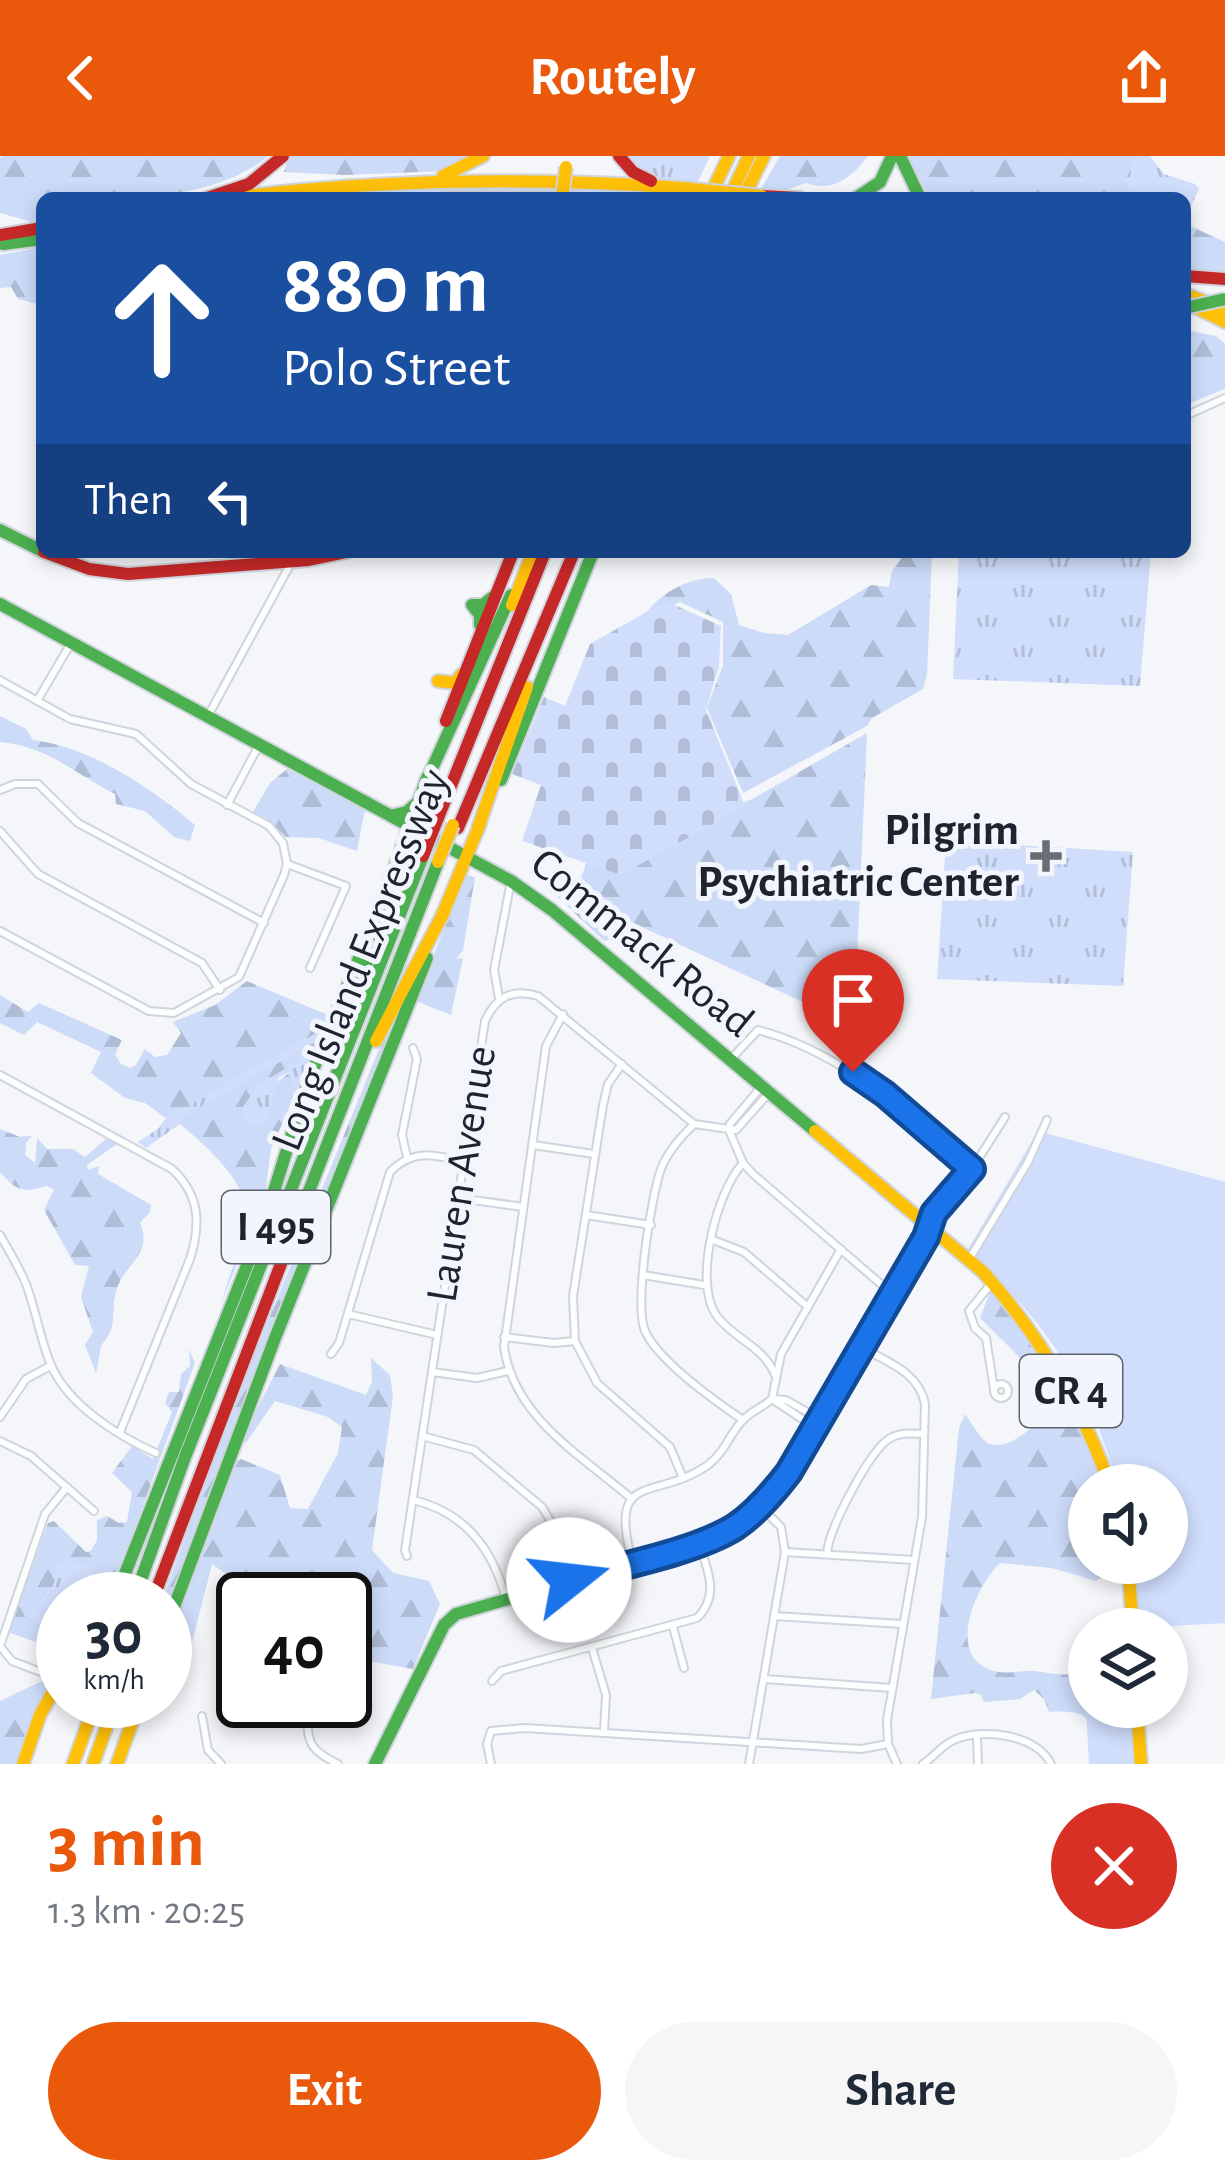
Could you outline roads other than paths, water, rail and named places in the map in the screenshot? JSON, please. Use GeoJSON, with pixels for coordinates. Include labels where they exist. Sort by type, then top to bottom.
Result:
{"type":"FeatureCollection","features":[{"type":"Feature","properties":{"kind":"main road"},"geometry":{"type":"LineString","coordinates":[[225,192],[249,184],[283,156]]}},
{"type":"Feature","properties":{"kind":"main road"},"geometry":{"type":"LineString","coordinates":[[289,192],[450,175],[483,156]]}},
{"type":"Feature","properties":{"kind":"main road"},"geometry":{"type":"LineString","coordinates":[[620,156],[646,179],[683,188]]}},
{"type":"Feature","properties":{"kind":"main road"},"geometry":{"type":"LineString","coordinates":[[700,192],[718,156]]}},
{"type":"Feature","properties":{"kind":"main road"},"geometry":{"type":"LineString","coordinates":[[712,192],[729,156]]}},
{"type":"Feature","properties":{"kind":"main road"},"geometry":{"type":"LineString","coordinates":[[732,192],[749,156]]}},
{"type":"Feature","properties":{"kind":"main road"},"geometry":{"type":"LineString","coordinates":[[746,192],[764,156]]}},
{"type":"Feature","properties":{"kind":"main road"},"geometry":{"type":"LineString","coordinates":[[865,192],[880,182],[896,156],[917,192]]}},
{"type":"Feature","properties":{"kind":"main road"},"geometry":{"type":"LineString","coordinates":[[563,192],[568,161]]}},
{"type":"Feature","properties":{"kind":"main road"},"geometry":{"type":"LineString","coordinates":[[390,182],[502,179],[721,192]]}},
{"type":"Feature","properties":{"kind":"main road"},"geometry":{"type":"LineString","coordinates":[[0,235],[36,229]]}},
{"type":"Feature","properties":{"kind":"main road"},"geometry":{"type":"LineString","coordinates":[[0,245],[36,240]]}},
{"type":"Feature","properties":{"kind":"main road"},"geometry":{"type":"LineString","coordinates":[[1191,276],[1225,278]]}},
{"type":"Feature","properties":{"kind":"main road"},"geometry":{"type":"LineString","coordinates":[[1191,301],[1225,298]]}},
{"type":"Feature","properties":{"kind":"main road"},"geometry":{"type":"LineString","coordinates":[[1191,304],[1225,316]]}},
{"type":"Feature","properties":{"kind":"main road"},"geometry":{"type":"LineString","coordinates":[[0,530],[36,548]]}},
{"type":"Feature","properties":{"kind":"main road"},"geometry":{"type":"LineString","coordinates":[[59,558],[89,569],[128,574],[284,558]]}},
{"type":"Feature","properties":{"kind":"main road"},"geometry":{"type":"LineString","coordinates":[[126,1572],[265,1220],[308,1082],[425,784],[476,641],[481,616],[472,605],[486,604],[495,595],[510,558]]}},
{"type":"Feature","properties":{"kind":"main road"},"geometry":{"type":"LineString","coordinates":[[435,816],[530,558]]}},
{"type":"Feature","properties":{"kind":"main road"},"geometry":{"type":"LineString","coordinates":[[425,784],[530,558]]}},
{"type":"Feature","properties":{"kind":"main road","name":"Long Island Expressway"},"geometry":{"type":"LineString","coordinates":[[144,1572],[435,816],[542,558]]}},
{"type":"Feature","properties":{"kind":"main road","name":"Long Island Expressway"},"geometry":{"type":"LineString","coordinates":[[163,1572],[343,1102],[563,558]]}},
{"type":"Feature","properties":{"kind":"main road"},"geometry":{"type":"LineString","coordinates":[[456,827],[571,558]]}},
{"type":"Feature","properties":{"kind":"main road"},"geometry":{"type":"LineString","coordinates":[[187,1572],[443,912],[497,790],[513,784],[506,769],[591,558]]}},
{"type":"Feature","properties":{"kind":"main road"},"geometry":{"type":"LineString","coordinates":[[478,828],[561,582]]}},
{"type":"Feature","properties":{"kind":"main road","name":"Commack Road"},"geometry":{"type":"LineString","coordinates":[[0,604],[467,854],[551,910],[992,1282],[1058,1366],[1102,1464]]}},
{"type":"Feature","properties":{"kind":"main road"},"geometry":{"type":"LineString","coordinates":[[451,708],[450,692],[438,681],[454,683],[466,668]]}},
{"type":"Feature","properties":{"kind":"main road"},"geometry":{"type":"LineString","coordinates":[[392,815],[407,812],[418,802]]}},
{"type":"Feature","properties":{"kind":"main road"},"geometry":{"type":"LineString","coordinates":[[340,1065],[380,908]]}},
{"type":"Feature","properties":{"kind":"main road"},"geometry":{"type":"LineString","coordinates":[[343,1102],[443,912]]}},
{"type":"Feature","properties":{"kind":"main road"},"geometry":{"type":"LineString","coordinates":[[375,1764],[444,1625],[464,1610],[699,1544],[736,1526],[760,1506],[789,1472],[929,1227]]}},
{"type":"Feature","properties":{"kind":"main road"},"geometry":{"type":"LineString","coordinates":[[22,1764],[36,1726]]}},
{"type":"Feature","properties":{"kind":"main road"},"geometry":{"type":"LineString","coordinates":[[73,1764],[86,1728]]}},
{"type":"Feature","properties":{"kind":"main road"},"geometry":{"type":"LineString","coordinates":[[96,1764],[107,1728]]}},
{"type":"Feature","properties":{"kind":"main road"},"geometry":{"type":"LineString","coordinates":[[117,1764],[130,1728]]}},
{"type":"Feature","properties":{"kind":"main road"},"geometry":{"type":"LineString","coordinates":[[1138,1728],[1141,1764]]}},
{"type":"Feature","properties":{"kind":"street"},"geometry":{"type":"LineString","coordinates":[[1191,413],[1225,398]]}},
{"type":"Feature","properties":{"kind":"street"},"geometry":{"type":"LineString","coordinates":[[208,716],[293,558]]}},
{"type":"Feature","properties":{"kind":"street"},"geometry":{"type":"LineString","coordinates":[[37,701],[71,643]]}},
{"type":"Feature","properties":{"kind":"street"},"geometry":{"type":"LineString","coordinates":[[0,680],[70,719],[136,734],[180,776],[278,833],[287,864],[245,969],[220,990],[174,1013],[158,1014],[0,931]]}},
{"type":"Feature","properties":{"kind":"street"},"geometry":{"type":"LineString","coordinates":[[227,805],[259,745]]}},
{"type":"Feature","properties":{"kind":"street"},"geometry":{"type":"LineString","coordinates":[[0,790],[26,782],[47,788],[78,824],[264,923]]}},
{"type":"Feature","properties":{"kind":"street"},"geometry":{"type":"LineString","coordinates":[[0,831],[29,868],[202,963],[220,990]]}},
{"type":"Feature","properties":{"kind":"street"},"geometry":{"type":"LineString","coordinates":[[287,864],[346,886],[310,968]]}},
{"type":"Feature","properties":{"kind":"street"},"geometry":{"type":"LineString","coordinates":[[499,998],[494,970],[511,881]]}},
{"type":"Feature","properties":{"kind":"street","name":"Lauren Avenue"},"geometry":{"type":"LineString","coordinates":[[407,1556],[485,1021],[499,998],[526,992],[538,996],[694,1124]]}},
{"type":"Feature","properties":{"kind":"street"},"geometry":{"type":"LineString","coordinates":[[563,1015],[546,1046],[504,1337],[508,1371],[532,1412],[632,1499]]}},
{"type":"Feature","properties":{"kind":"street"},"geometry":{"type":"LineString","coordinates":[[731,1059],[752,1033],[765,1031],[864,1078],[972,1169]]}},
{"type":"Feature","properties":{"kind":"street"},"geometry":{"type":"LineString","coordinates":[[407,1157],[402,1135],[417,1059],[413,1048]]}},
{"type":"Feature","properties":{"kind":"street"},"geometry":{"type":"LineString","coordinates":[[622,1064],[605,1094],[573,1296],[575,1341],[597,1382],[670,1447],[683,1478]]}},
{"type":"Feature","properties":{"kind":"street"},"geometry":{"type":"LineString","coordinates":[[0,1075],[172,1169],[196,1206],[196,1239],[190,1259],[120,1432]]}},
{"type":"Feature","properties":{"kind":"street"},"geometry":{"type":"LineString","coordinates":[[766,1089],[730,1124],[743,1163],[892,1293]]}},
{"type":"Feature","properties":{"kind":"street"},"geometry":{"type":"LineString","coordinates":[[929,1227],[934,1213],[972,1169],[1005,1118]]}},
{"type":"Feature","properties":{"kind":"street"},"geometry":{"type":"LineString","coordinates":[[968,1261],[1048,1120]]}},
{"type":"Feature","properties":{"kind":"street"},"geometry":{"type":"LineString","coordinates":[[729,1130],[694,1124],[663,1164],[640,1320],[649,1340],[742,1420]]}},
{"type":"Feature","properties":{"kind":"street"},"geometry":{"type":"LineString","coordinates":[[533,1145],[596,1154]]}},
{"type":"Feature","properties":{"kind":"street"},"geometry":{"type":"LineString","coordinates":[[331,1354],[339,1343],[385,1181],[407,1157],[432,1155],[464,1162]]}},
{"type":"Feature","properties":{"kind":"street"},"geometry":{"type":"LineString","coordinates":[[743,1163],[722,1196],[706,1285],[715,1313],[770,1362],[775,1375]]}},
{"type":"Feature","properties":{"kind":"street"},"geometry":{"type":"LineString","coordinates":[[459,1198],[523,1207]]}},
{"type":"Feature","properties":{"kind":"street"},"geometry":{"type":"LineString","coordinates":[[586,1215],[651,1225]]}},
{"type":"Feature","properties":{"kind":"street"},"geometry":{"type":"LineString","coordinates":[[0,1235],[26,1284],[51,1365],[74,1397],[156,1453]]}},
{"type":"Feature","properties":{"kind":"street"},"geometry":{"type":"LineString","coordinates":[[712,1240],[744,1252],[808,1307]]}},
{"type":"Feature","properties":{"kind":"street"},"geometry":{"type":"LineString","coordinates":[[772,1399],[781,1354],[841,1249]]}},
{"type":"Feature","properties":{"kind":"street"},"geometry":{"type":"LineString","coordinates":[[0,1261],[11,1255]]}},
{"type":"Feature","properties":{"kind":"street"},"geometry":{"type":"LineString","coordinates":[[643,1275],[706,1285]]}},
{"type":"Feature","properties":{"kind":"street"},"geometry":{"type":"LineString","coordinates":[[992,1282],[969,1311],[975,1328],[986,1338],[994,1389]]}},
{"type":"Feature","properties":{"kind":"street"},"geometry":{"type":"LineString","coordinates":[[348,1314],[437,1335]]}},
{"type":"Feature","properties":{"kind":"street"},"geometry":{"type":"LineString","coordinates":[[504,1337],[575,1341]]}},
{"type":"Feature","properties":{"kind":"street"},"geometry":{"type":"LineString","coordinates":[[861,1347],[918,1384],[925,1405],[922,1517],[886,1728],[897,1764]]}},
{"type":"Feature","properties":{"kind":"street"},"geometry":{"type":"LineString","coordinates":[[0,1417],[26,1379],[51,1365]]}},
{"type":"Feature","properties":{"kind":"street"},"geometry":{"type":"LineString","coordinates":[[432,1372],[477,1378],[508,1371]]}},
{"type":"Feature","properties":{"kind":"street"},"geometry":{"type":"LineString","coordinates":[[632,1562],[622,1526],[632,1499],[683,1478],[723,1451],[742,1420],[772,1399],[786,1400],[817,1424]]}},
{"type":"Feature","properties":{"kind":"street"},"geometry":{"type":"LineString","coordinates":[[827,1554],[835,1524],[882,1445],[903,1434],[924,1434]]}},
{"type":"Feature","properties":{"kind":"street"},"geometry":{"type":"LineString","coordinates":[[422,1436],[474,1450],[542,1507],[553,1525],[569,1580]]}},
{"type":"Feature","properties":{"kind":"street"},"geometry":{"type":"LineString","coordinates":[[0,1441],[31,1456],[94,1510]]}},
{"type":"Feature","properties":{"kind":"street"},"geometry":{"type":"LineString","coordinates":[[36,1670],[3,1658],[1,1635],[45,1514],[67,1487]]}},
{"type":"Feature","properties":{"kind":"street"},"geometry":{"type":"LineString","coordinates":[[413,1500],[445,1511],[482,1542],[499,1571],[506,1599]]}},
{"type":"Feature","properties":{"kind":"street"},"geometry":{"type":"LineString","coordinates":[[749,1764],[785,1552],[781,1528],[760,1506]]}},
{"type":"Feature","properties":{"kind":"street"},"geometry":{"type":"LineString","coordinates":[[491,1681],[502,1671],[697,1618],[709,1604],[710,1580],[699,1544]]}},
{"type":"Feature","properties":{"kind":"street"},"geometry":{"type":"LineString","coordinates":[[785,1552],[915,1560]]}},
{"type":"Feature","properties":{"kind":"street"},"geometry":{"type":"LineString","coordinates":[[774,1616],[903,1624]]}},
{"type":"Feature","properties":{"kind":"street"},"geometry":{"type":"LineString","coordinates":[[673,1627],[684,1668]]}},
{"type":"Feature","properties":{"kind":"street"},"geometry":{"type":"LineString","coordinates":[[592,1648],[606,1695],[604,1731]]}},
{"type":"Feature","properties":{"kind":"street"},"geometry":{"type":"LineString","coordinates":[[764,1679],[892,1688]]}},
{"type":"Feature","properties":{"kind":"street"},"geometry":{"type":"LineString","coordinates":[[202,1716],[208,1750],[221,1764]]}},
{"type":"Feature","properties":{"kind":"street"},"geometry":{"type":"LineString","coordinates":[[308,1728],[315,1752],[338,1764]]}},
{"type":"Feature","properties":{"kind":"street"},"geometry":{"type":"LineString","coordinates":[[491,1764],[488,1735],[525,1728],[861,1749],[888,1744]]}},
{"type":"Feature","properties":{"kind":"street"},"geometry":{"type":"LineString","coordinates":[[923,1764],[956,1738],[977,1737],[1030,1741],[1052,1764]]}},
{"type":"Feature","properties":{"kind":"street"},"geometry":{"type":"LineString","coordinates":[[977,1737],[978,1764]]}},
{"type":"Feature","properties":{"kind":"place","name":"Pilgrim Psychiatric Center"},"geometry":{"type":"Point","coordinates":[1046,856]}}]}
